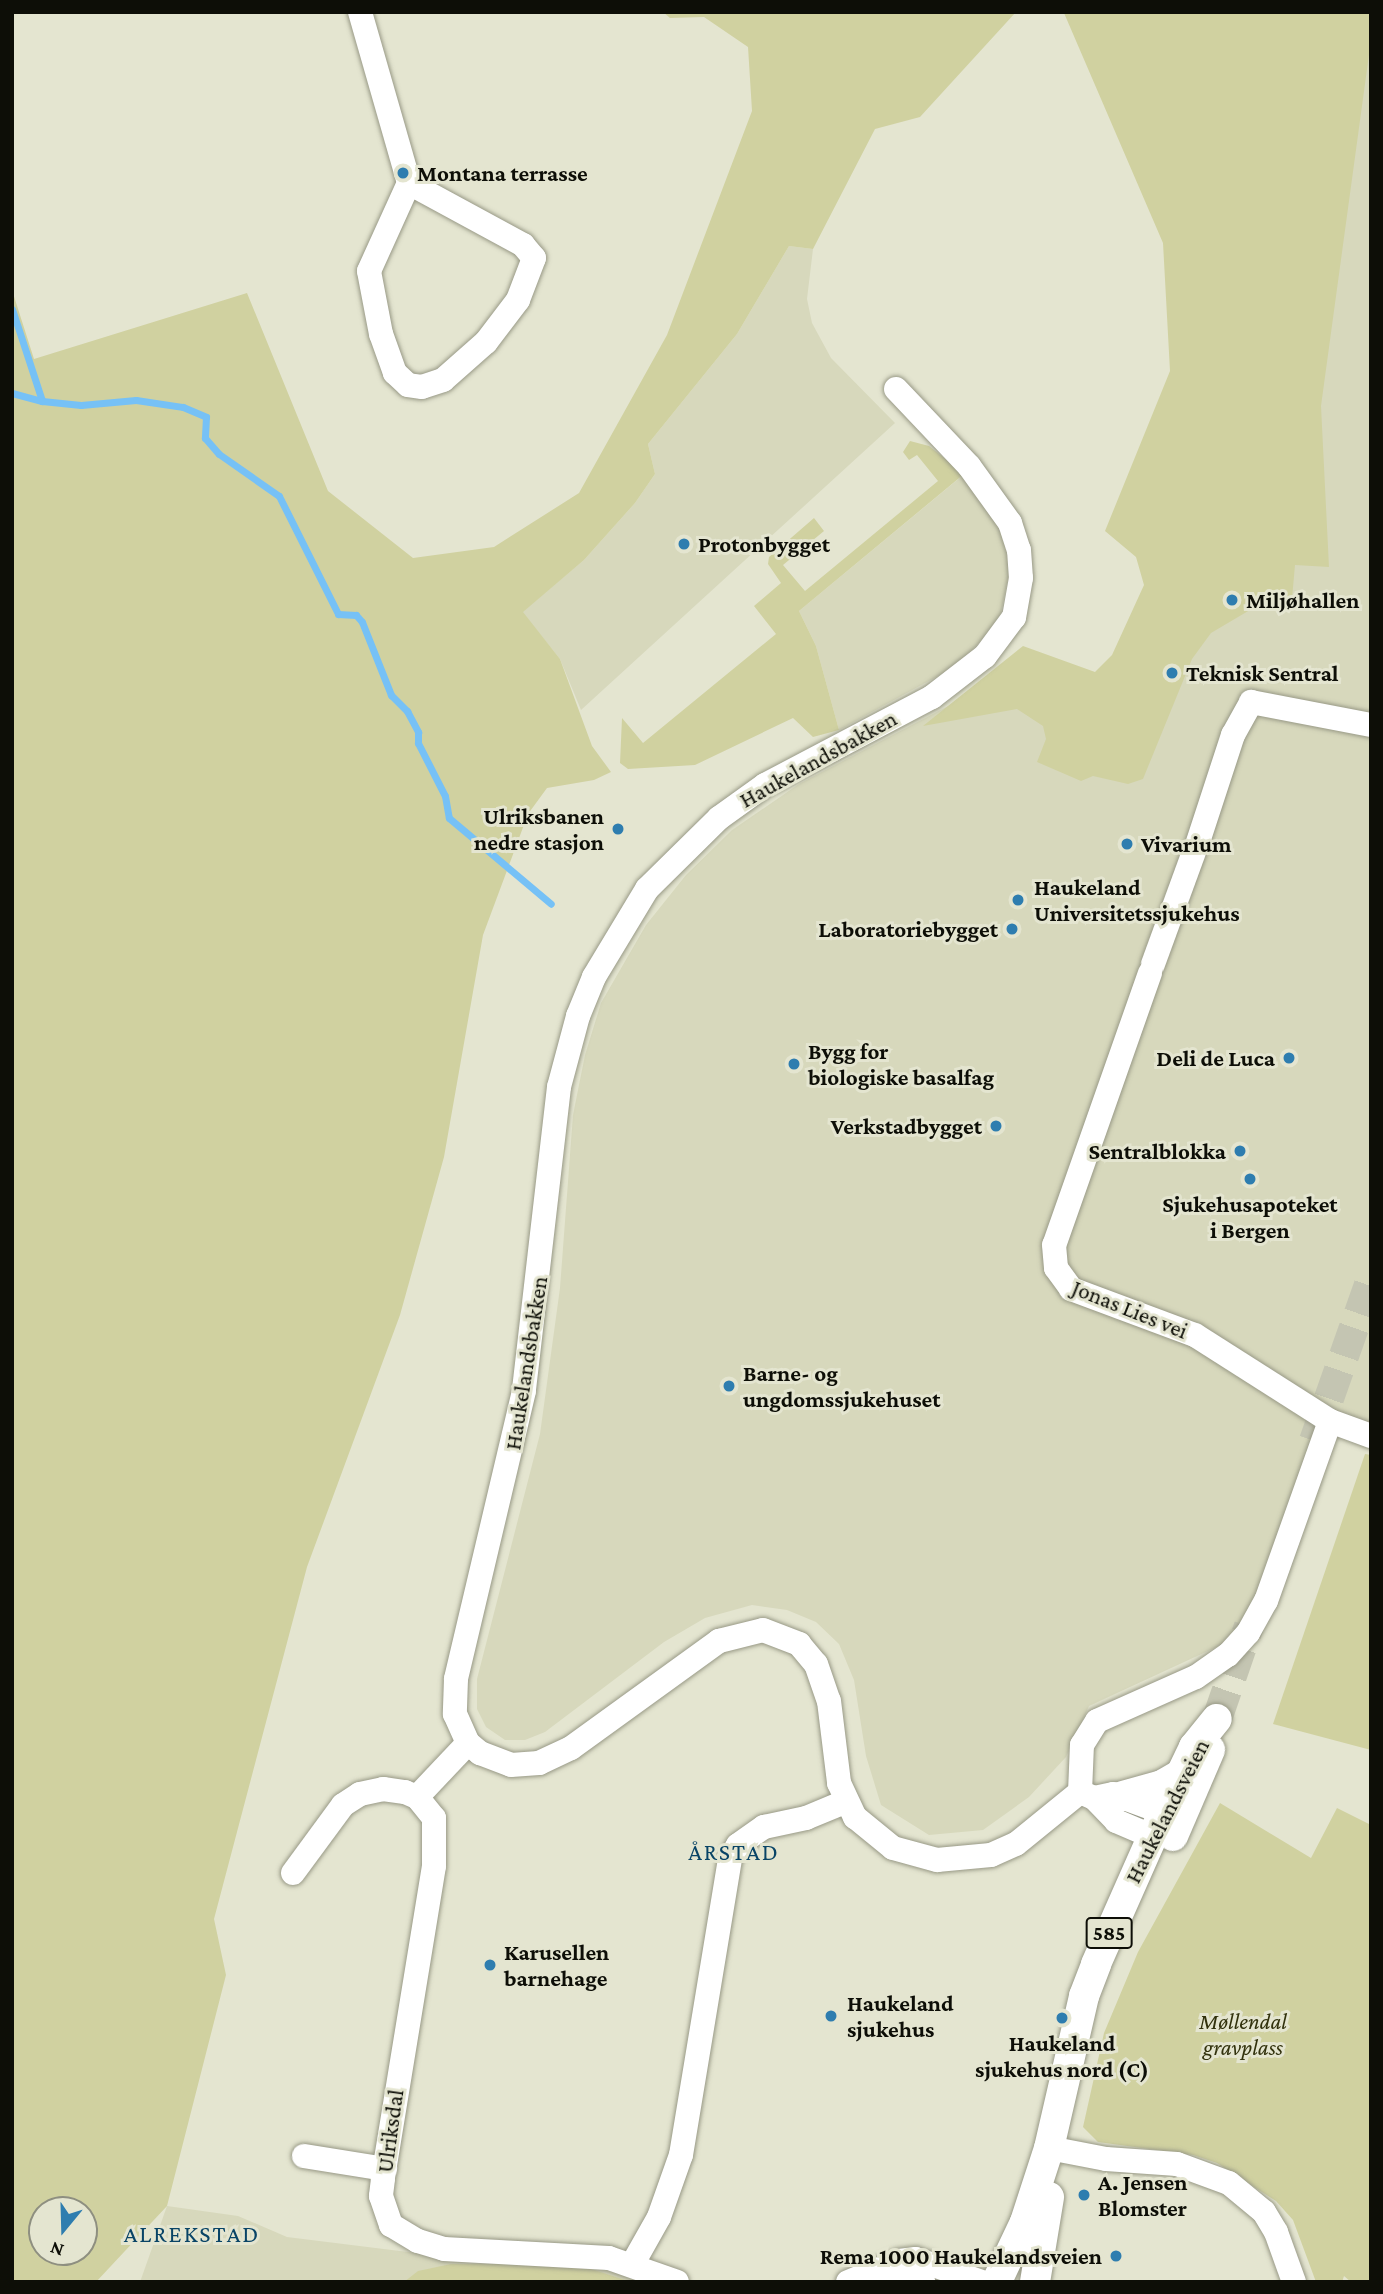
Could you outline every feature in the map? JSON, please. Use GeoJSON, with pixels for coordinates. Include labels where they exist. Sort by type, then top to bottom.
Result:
{"type":"FeatureCollection","features":[{"type":"Feature","properties":{"kind":"main road","name":"Haukelandsveien"},"geometry":{"type":"LineString","coordinates":[[994,2281],[1026,2222],[1049,2148],[1078,2032],[1084,1996],[1162,1827],[1181,1774],[1217,1719],[1207,1762],[1162,1827]]}},
{"type":"Feature","properties":{"kind":"main road"},"geometry":{"type":"LineString","coordinates":[[1099,1796],[1163,1785],[1181,1774]]}},
{"type":"Feature","properties":{"kind":"main road","name":"Haukelandsveien"},"geometry":{"type":"LineString","coordinates":[[1035,2282],[1051,2180],[1049,2148]]}},
{"type":"Feature","properties":{"kind":"street"},"geometry":{"type":"LineString","coordinates":[[360,12],[409,183],[369,271],[381,334],[395,373],[408,385],[422,387],[443,380],[486,342],[518,300],[534,258],[523,245],[409,183]]}},
{"type":"Feature","properties":{"kind":"street","name":"Haukelandsbakken"},"geometry":{"type":"LineString","coordinates":[[468,1743],[455,1714],[456,1679],[524,1391],[559,1087],[578,1016],[594,977],[647,889],[719,818],[765,785],[932,697],[985,656],[1014,617],[1021,578],[1019,550],[1010,523],[969,466],[896,389]]}},
{"type":"Feature","properties":{"kind":"street","name":"Jonas Lies vei"},"geometry":{"type":"LineString","coordinates":[[1371,725],[1276,704],[1251,702],[1233,734],[1054,1245],[1060,1279],[1071,1289],[1174,1327],[1231,1355],[1330,1421],[1371,1436]]}},
{"type":"Feature","properties":{"kind":"street"},"geometry":{"type":"LineString","coordinates":[[1162,1827],[1099,1796],[1082,1745],[1097,1721],[1196,1677],[1228,1655],[1248,1633],[1266,1601],[1330,1421]]}},
{"type":"Feature","properties":{"kind":"street"},"geometry":{"type":"LineString","coordinates":[[293,1872],[343,1805],[360,1794],[383,1789],[417,1797],[468,1743],[511,1765],[556,1757],[719,1641],[763,1630],[788,1637],[816,1664],[829,1701],[839,1783],[847,1801],[869,1832],[893,1848],[958,1862],[991,1855],[1016,1844],[1099,1796]]}},
{"type":"Feature","properties":{"kind":"street","name":"Ulriksdal"},"geometry":{"type":"LineString","coordinates":[[417,1797],[434,1818],[434,1866],[381,2196],[391,2225],[418,2241],[444,2249],[609,2258],[677,2282]]}},
{"type":"Feature","properties":{"kind":"street"},"geometry":{"type":"LineString","coordinates":[[632,2265],[659,2217],[681,2155],[730,1858],[738,1845],[764,1827],[806,1818],[847,1801]]}},
{"type":"Feature","properties":{"kind":"street"},"geometry":{"type":"LineString","coordinates":[[1049,2148],[1106,2159],[1177,2164],[1229,2183],[1264,2213],[1276,2232],[1294,2282]]}},
{"type":"Feature","properties":{"kind":"street"},"geometry":{"type":"LineString","coordinates":[[304,2156],[385,2169]]}},
{"type":"Feature","properties":{"kind":"street"},"geometry":{"type":"LineString","coordinates":[[848,2282],[916,2259],[994,2281]]}},
{"type":"Feature","properties":{"kind":"street"},"geometry":{"type":"LineString","coordinates":[[879,2270],[923,2282]]}},
{"type":"Feature","properties":{"kind":"shaded area","name":"Haukeland Universitetssjukehus"},"geometry":{"type":"Polygon","coordinates":[[[1371,12],[1371,1437],[1326,1421],[1249,1632],[1089,1706],[1066,1757],[1029,1797],[983,1830],[929,1835],[881,1805],[866,1756],[854,1680],[839,1644],[816,1622],[787,1610],[752,1605],[705,1618],[664,1642],[545,1732],[525,1740],[505,1740],[486,1727],[477,1709],[477,1679],[540,1434],[560,1288],[573,1115],[585,1055],[601,1003],[646,925],[686,875],[732,830],[799,784],[975,692],[1110,726],[1371,12]]]}},
{"type":"Feature","properties":{"kind":"shaded area","name":"Protonbygget"},"geometry":{"type":"Polygon","coordinates":[[[789,246],[813,249],[807,299],[812,323],[831,358],[895,423],[581,710],[560,659],[522,612],[584,560],[635,503],[655,474],[648,444],[737,334],[789,246]]]}},
{"type":"Feature","properties":{"kind":"shaded area"},"geometry":{"type":"Polygon","coordinates":[[[962,476],[1000,529],[1012,560],[999,621],[958,665],[839,730],[816,646],[799,611],[962,476]]]}},
{"type":"Feature","properties":{"kind":"shaded area"},"geometry":{"type":"Polygon","coordinates":[[[167,2206],[238,2216],[287,2237],[440,2256],[628,2271],[657,2282],[140,2282],[167,2206]]]}},
{"type":"Feature","properties":{"kind":"green space"},"geometry":{"type":"Polygon","coordinates":[[[663,12],[1016,12],[920,117],[875,129],[813,249],[789,246],[737,334],[648,444],[655,474],[635,503],[584,560],[523,612],[560,659],[592,746],[611,772],[594,780],[547,788],[528,814],[483,935],[444,1157],[400,1315],[307,1567],[214,1919],[226,1975],[167,2206],[96,2282],[12,2282],[12,290],[34,359],[247,293],[328,491],[413,558],[494,547],[579,493],[667,335],[752,111],[748,47],[704,17],[670,18],[663,12]]]}},
{"type":"Feature","properties":{"kind":"green space"},"geometry":{"type":"Polygon","coordinates":[[[1055,12],[1371,12],[1371,40],[1321,406],[1329,567],[1295,565],[1291,610],[1255,607],[1211,633],[1192,659],[1143,779],[1128,784],[1093,776],[1081,781],[1037,762],[1046,739],[1043,726],[1017,709],[923,726],[1023,646],[1095,672],[1112,655],[1144,585],[1136,557],[1105,531],[1170,371],[1163,243],[1064,13],[1055,12]]]}},
{"type":"Feature","properties":{"kind":"green space"},"geometry":{"type":"Polygon","coordinates":[[[910,441],[929,446],[964,474],[799,611],[816,646],[839,730],[813,737],[793,718],[695,765],[628,769],[620,763],[622,718],[643,743],[776,634],[754,606],[781,583],[768,564],[769,557],[814,518],[824,531],[783,565],[805,591],[938,481],[917,455],[909,460],[903,452],[910,441]]]}},
{"type":"Feature","properties":{"kind":"green space"},"geometry":{"type":"Polygon","coordinates":[[[1365,1454],[1371,1455],[1371,1750],[1273,1724],[1365,1454]]]}},
{"type":"Feature","properties":{"kind":"green space","name":"Møllendal gravplass"},"geometry":{"type":"Polygon","coordinates":[[[1220,1803],[1311,1858],[1337,1808],[1371,1825],[1371,2282],[1351,2282],[1344,2276],[1342,2282],[1316,2282],[1293,2220],[1276,2201],[1217,2163],[1193,2155],[1098,2142],[1083,2127],[1104,2033],[1138,1952],[1220,1803]]]}},
{"type":"Feature","properties":{"kind":"green space"},"geometry":{"type":"Polygon","coordinates":[[[451,2264],[576,2264],[631,2282],[404,2282],[418,2271],[451,2264]]]}},
{"type":"Feature","properties":{"kind":"waterway"},"geometry":{"type":"LineString","coordinates":[[12,309],[42,401],[81,405],[136,400],[183,407],[206,417],[205,438],[219,454],[279,496],[338,614],[356,615],[362,622],[391,695],[407,711],[418,732],[418,743],[445,796],[449,818],[551,904]]}},
{"type":"Feature","properties":{"kind":"waterway"},"geometry":{"type":"LineString","coordinates":[[12,393],[42,401]]}},
{"type":"Feature","properties":{"kind":"tunnel"},"geometry":{"type":"LineString","coordinates":[[1314,1441],[1371,1279]]}},
{"type":"Feature","properties":{"kind":"tunnel"},"geometry":{"type":"LineString","coordinates":[[1217,1719],[1249,1626]]}},
{"type":"Feature","properties":{"kind":"place","name":"Montana terrasse"},"geometry":{"type":"Point","coordinates":[403,173]}},
{"type":"Feature","properties":{"kind":"place","name":"Protonbygget"},"geometry":{"type":"Point","coordinates":[684,544]}},
{"type":"Feature","properties":{"kind":"place","name":"Miljøhallen"},"geometry":{"type":"Point","coordinates":[1232,600]}},
{"type":"Feature","properties":{"kind":"place","name":"Teknisk Sentral"},"geometry":{"type":"Point","coordinates":[1172,673]}},
{"type":"Feature","properties":{"kind":"place","name":"Ulriksbanen nedre stasjon"},"geometry":{"type":"Point","coordinates":[618,829]}},
{"type":"Feature","properties":{"kind":"place","name":"Vivarium"},"geometry":{"type":"Point","coordinates":[1127,844]}},
{"type":"Feature","properties":{"kind":"place","name":"Haukeland Universitetssjukehus"},"geometry":{"type":"Point","coordinates":[1018,900]}},
{"type":"Feature","properties":{"kind":"place","name":"Laboratoriebygget"},"geometry":{"type":"Point","coordinates":[1012,929]}},
{"type":"Feature","properties":{"kind":"place","name":"Deli de Luca"},"geometry":{"type":"Point","coordinates":[1289,1058]}},
{"type":"Feature","properties":{"kind":"place","name":"Bygg for biologiske basalfag"},"geometry":{"type":"Point","coordinates":[794,1064]}},
{"type":"Feature","properties":{"kind":"place","name":"Verkstadbygget"},"geometry":{"type":"Point","coordinates":[996,1126]}},
{"type":"Feature","properties":{"kind":"place","name":"Sentralblokka"},"geometry":{"type":"Point","coordinates":[1240,1151]}},
{"type":"Feature","properties":{"kind":"place","name":"Sjukehusapoteket i Bergen"},"geometry":{"type":"Point","coordinates":[1250,1179]}},
{"type":"Feature","properties":{"kind":"place","name":"Barne- og ungdomssjukehuset"},"geometry":{"type":"Point","coordinates":[729,1386]}},
{"type":"Feature","properties":{"kind":"place","name":"Karusellen barnehage"},"geometry":{"type":"Point","coordinates":[490,1965]}},
{"type":"Feature","properties":{"kind":"place","name":"Haukeland sjukehus"},"geometry":{"type":"Point","coordinates":[831,2016]}},
{"type":"Feature","properties":{"kind":"place","name":"Haukeland sjukehus nord (C)"},"geometry":{"type":"Point","coordinates":[1062,2018]}},
{"type":"Feature","properties":{"kind":"place","name":"A. Jensen Blomster"},"geometry":{"type":"Point","coordinates":[1084,2195]}},
{"type":"Feature","properties":{"kind":"place","name":"Rema 1000 Haukelandsveien"},"geometry":{"type":"Point","coordinates":[1116,2256]}},
{"type":"Feature","properties":{"kind":"district","name":"ÅRSTAD"},"geometry":{"type":"Point","coordinates":[734,1852]}},
{"type":"Feature","properties":{"kind":"district","name":"ALREKSTAD"},"geometry":{"type":"Point","coordinates":[192,2234]}}]}
